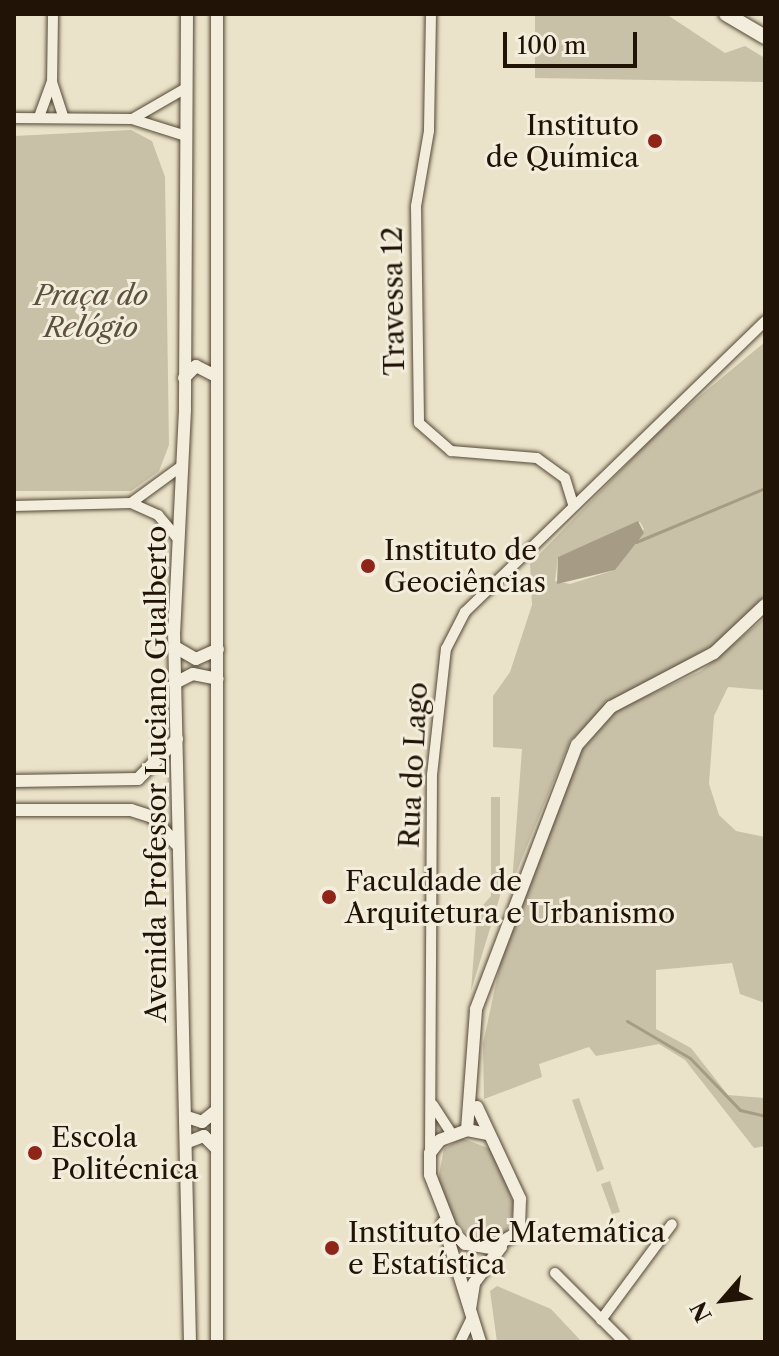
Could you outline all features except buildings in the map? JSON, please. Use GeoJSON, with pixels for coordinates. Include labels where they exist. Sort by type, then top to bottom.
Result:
{"type":"FeatureCollection","features":[{"type":"Feature","properties":{"kind":"main road"},"geometry":{"type":"LineString","coordinates":[[726,14],[765,37]]}},
{"type":"Feature","properties":{"kind":"street"},"geometry":{"type":"LineString","coordinates":[[53,14],[52,82],[63,116]]}},
{"type":"Feature","properties":{"kind":"street","name":"Avenida Professor Luciano Gualberto"},"geometry":{"type":"LineString","coordinates":[[187,14],[183,465],[177,538],[175,683],[176,844],[188,1142],[190,1342]]}},
{"type":"Feature","properties":{"kind":"street"},"geometry":{"type":"LineString","coordinates":[[217,14],[217,1342]]}},
{"type":"Feature","properties":{"kind":"street","name":"Travessa 12"},"geometry":{"type":"LineString","coordinates":[[431,14],[429,131],[416,206],[419,423],[451,451],[531,456],[565,478],[594,483]]}},
{"type":"Feature","properties":{"kind":"street"},"geometry":{"type":"LineString","coordinates":[[39,117],[52,82]]}},
{"type":"Feature","properties":{"kind":"street"},"geometry":{"type":"LineString","coordinates":[[132,119],[186,88]]}},
{"type":"Feature","properties":{"kind":"street"},"geometry":{"type":"LineString","coordinates":[[14,118],[63,116],[132,119],[186,136]]}},
{"type":"Feature","properties":{"kind":"street","name":"Rua do Lago"},"geometry":{"type":"LineString","coordinates":[[430,1153],[433,1105],[432,775],[446,649],[465,612],[594,483],[765,321]]}},
{"type":"Feature","properties":{"kind":"street"},"geometry":{"type":"LineString","coordinates":[[185,351],[204,359],[217,354]]}},
{"type":"Feature","properties":{"kind":"street"},"geometry":{"type":"LineString","coordinates":[[184,378],[196,366],[216,376]]}},
{"type":"Feature","properties":{"kind":"street"},"geometry":{"type":"LineString","coordinates":[[131,503],[183,465]]}},
{"type":"Feature","properties":{"kind":"street"},"geometry":{"type":"LineString","coordinates":[[565,478],[573,505]]}},
{"type":"Feature","properties":{"kind":"street"},"geometry":{"type":"LineString","coordinates":[[14,506],[131,503],[158,515],[177,538]]}},
{"type":"Feature","properties":{"kind":"street"},"geometry":{"type":"LineString","coordinates":[[467,1130],[474,1096],[472,1035],[481,994],[577,745],[611,707],[714,653],[765,605]]}},
{"type":"Feature","properties":{"kind":"street"},"geometry":{"type":"LineString","coordinates":[[175,647],[196,659],[218,649]]}},
{"type":"Feature","properties":{"kind":"street"},"geometry":{"type":"LineString","coordinates":[[175,683],[193,674],[218,679]]}},
{"type":"Feature","properties":{"kind":"street"},"geometry":{"type":"LineString","coordinates":[[14,782],[138,779],[177,739]]}},
{"type":"Feature","properties":{"kind":"street"},"geometry":{"type":"LineString","coordinates":[[14,810],[131,810],[152,817],[176,844]]}},
{"type":"Feature","properties":{"kind":"street"},"geometry":{"type":"LineString","coordinates":[[460,1342],[470,1317],[474,1283],[501,1247],[519,1232],[520,1199],[487,1134],[474,1096]]}},
{"type":"Feature","properties":{"kind":"street"},"geometry":{"type":"LineString","coordinates":[[433,1105],[451,1133]]}},
{"type":"Feature","properties":{"kind":"street"},"geometry":{"type":"LineString","coordinates":[[187,1117],[202,1122],[217,1110]]}},
{"type":"Feature","properties":{"kind":"street"},"geometry":{"type":"LineString","coordinates":[[480,1342],[440,1213],[430,1153],[451,1133],[467,1130],[487,1134]]}},
{"type":"Feature","properties":{"kind":"street"},"geometry":{"type":"LineString","coordinates":[[188,1142],[204,1136],[217,1149]]}},
{"type":"Feature","properties":{"kind":"street"},"geometry":{"type":"LineString","coordinates":[[440,1213],[465,1244],[501,1247]]}},
{"type":"Feature","properties":{"kind":"street"},"geometry":{"type":"LineString","coordinates":[[601,1320],[672,1224]]}},
{"type":"Feature","properties":{"kind":"street"},"geometry":{"type":"LineString","coordinates":[[555,1273],[624,1342]]}},
{"type":"Feature","properties":{"kind":"green space"},"geometry":{"type":"Polygon","coordinates":[[[535,14],[666,14],[725,53],[745,46],[765,58],[765,178],[763,82],[535,78],[535,14]]]}},
{"type":"Feature","properties":{"kind":"green space","name":"Praça do Relógio"},"geometry":{"type":"Polygon","coordinates":[[[131,130],[152,141],[165,177],[169,445],[159,471],[131,491],[14,491],[14,136],[131,130]]]}},
{"type":"Feature","properties":{"kind":"green space"},"geometry":{"type":"Polygon","coordinates":[[[765,342],[765,596],[716,644],[609,703],[570,741],[512,883],[522,749],[493,747],[493,696],[510,672],[532,605],[530,564],[665,425],[765,342]],[[640,522],[558,557],[555,581],[570,584],[615,570],[644,529],[640,522]]]}},
{"type":"Feature","properties":{"kind":"green space"},"geometry":{"type":"Polygon","coordinates":[[[765,618],[765,690],[728,687],[714,716],[709,784],[719,815],[736,831],[765,837],[765,1003],[740,994],[732,963],[656,970],[656,1029],[691,1048],[728,1095],[765,1098],[765,1146],[754,1148],[685,1060],[659,1044],[596,1056],[589,1047],[539,1064],[542,1077],[484,1099],[483,1044],[503,950],[579,753],[618,709],[701,671],[765,618]]]}},
{"type":"Feature","properties":{"kind":"green space"},"geometry":{"type":"Polygon","coordinates":[[[491,797],[500,797],[500,896],[471,991],[477,912],[491,896],[491,797]]]}},
{"type":"Feature","properties":{"kind":"green space"},"geometry":{"type":"Polygon","coordinates":[[[579,1098],[604,1169],[597,1172],[572,1100],[579,1098]]]}},
{"type":"Feature","properties":{"kind":"green space"},"geometry":{"type":"Polygon","coordinates":[[[462,1138],[493,1150],[515,1206],[506,1234],[488,1242],[454,1227],[438,1180],[444,1149],[462,1138]]]}},
{"type":"Feature","properties":{"kind":"green space"},"geometry":{"type":"Polygon","coordinates":[[[610,1181],[620,1212],[612,1214],[601,1184],[610,1181]]]}},
{"type":"Feature","properties":{"kind":"green space"},"geometry":{"type":"Polygon","coordinates":[[[497,1286],[551,1309],[582,1342],[497,1342],[490,1291],[497,1286]]]}},
{"type":"Feature","properties":{"kind":"shaded area"},"geometry":{"type":"Polygon","coordinates":[[[638,521],[644,533],[615,570],[557,584],[558,557],[638,521]]]}},
{"type":"Feature","properties":{"kind":"waterway"},"geometry":{"type":"LineString","coordinates":[[636,542],[765,488]]}},
{"type":"Feature","properties":{"kind":"waterway"},"geometry":{"type":"LineString","coordinates":[[627,1021],[690,1058],[740,1110],[765,1116]]}},
{"type":"Feature","properties":{"kind":"place","name":"Instituto de Química"},"geometry":{"type":"Point","coordinates":[655,141]}},
{"type":"Feature","properties":{"kind":"place","name":"Instituto de Geociências"},"geometry":{"type":"Point","coordinates":[368,566]}},
{"type":"Feature","properties":{"kind":"place","name":"Faculdade de Arquitetura e Urbanismo"},"geometry":{"type":"Point","coordinates":[329,897]}},
{"type":"Feature","properties":{"kind":"place","name":"Escola Politécnica"},"geometry":{"type":"Point","coordinates":[35,1153]}},
{"type":"Feature","properties":{"kind":"place","name":"Instituto de Matemática e Estatística"},"geometry":{"type":"Point","coordinates":[332,1248]}}]}
